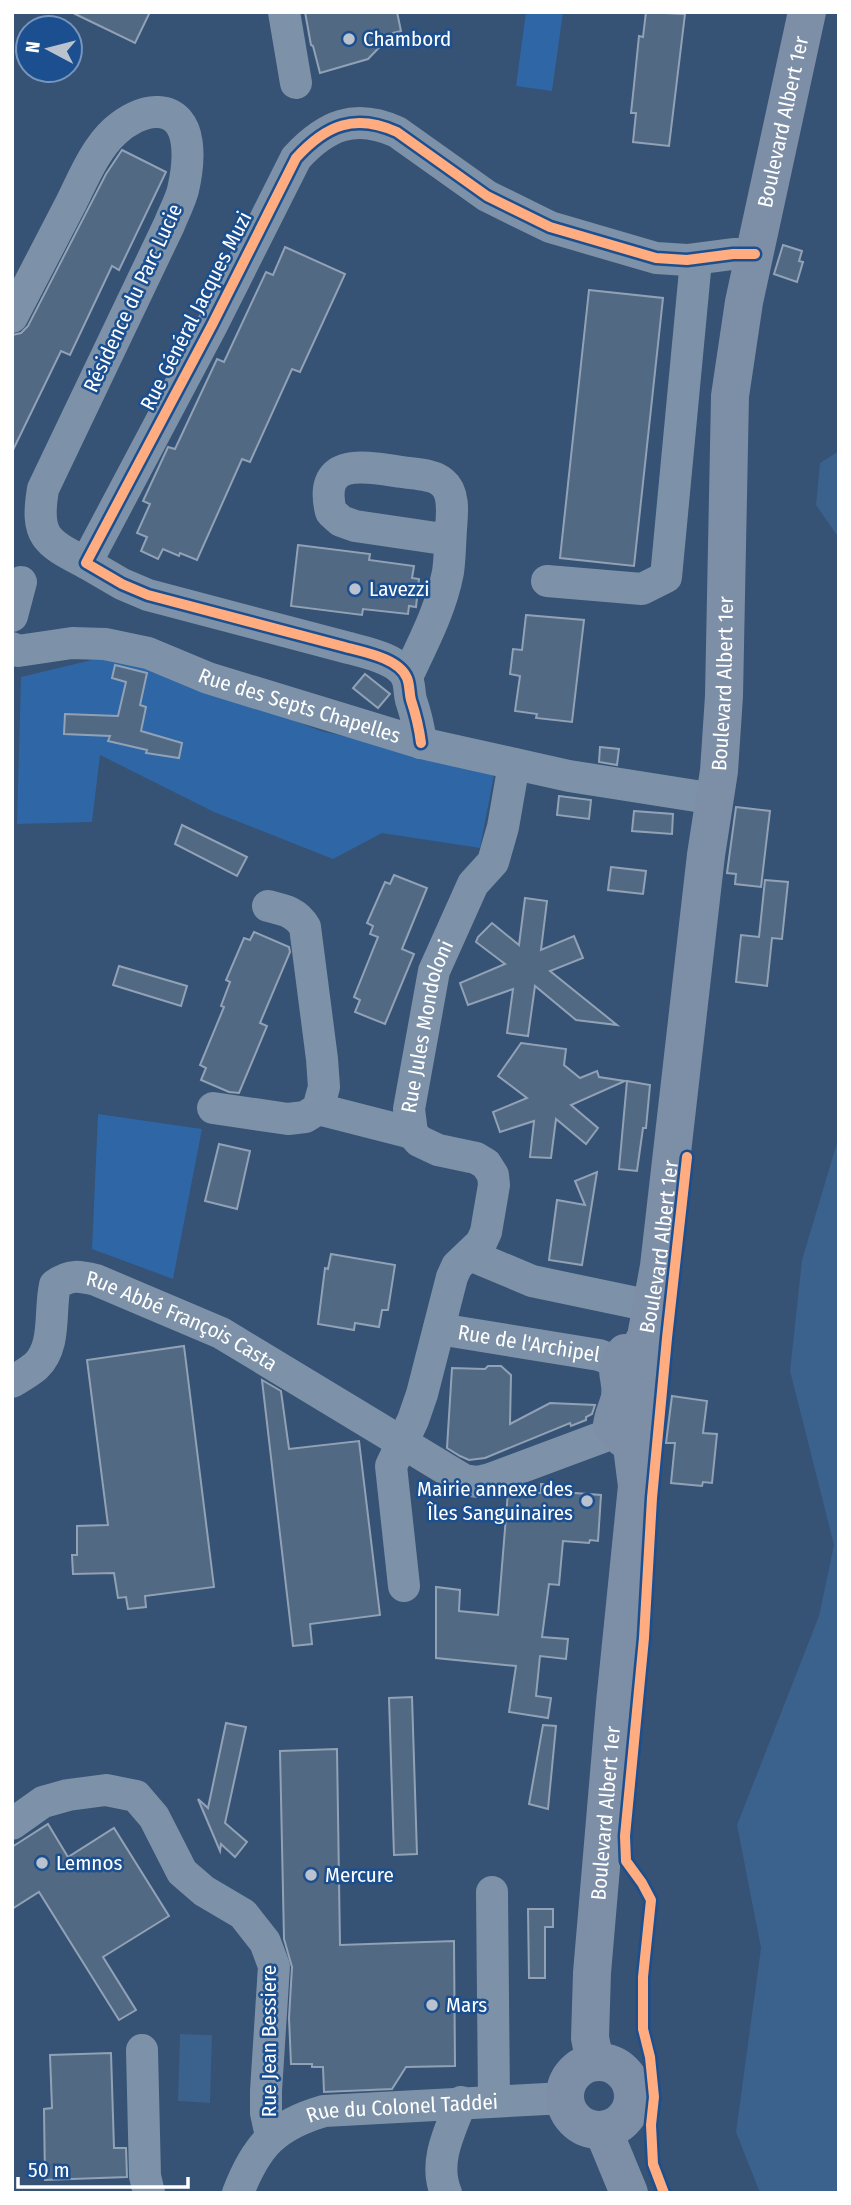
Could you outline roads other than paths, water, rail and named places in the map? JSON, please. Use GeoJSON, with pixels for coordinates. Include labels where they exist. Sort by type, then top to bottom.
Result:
{"type":"FeatureCollection","features":[{"type":"Feature","properties":{"kind":"main road","name":"Boulevard Albert 1er"},"geometry":{"type":"LineString","coordinates":[[627,1358],[646,1337],[659,1266],[706,855],[715,799],[724,696],[730,396],[744,302],[807,12]]}},
{"type":"Feature","properties":{"kind":"main road","name":"Boulevard Albert 1er"},"geometry":{"type":"LineString","coordinates":[[595,2062],[590,2038],[592,1973],[615,1703],[638,1486],[612,1438],[641,1433],[643,1396],[648,1374],[647,1362],[627,1358]]}},
{"type":"Feature","properties":{"kind":"main road"},"geometry":{"type":"LineString","coordinates":[[595,2062],[605,2062],[624,2073],[633,2092],[629,2113],[622,2121],[603,2130],[582,2126],[573,2119],[565,2098],[570,2078],[576,2070],[595,2062]]}},
{"type":"Feature","properties":{"kind":"main road"},"geometry":{"type":"LineString","coordinates":[[603,2130],[629,2193]]}},
{"type":"Feature","properties":{"kind":"street"},"geometry":{"type":"LineString","coordinates":[[284,12],[296,83]]}},
{"type":"Feature","properties":{"kind":"street","name":"Résidence du Parc Lucie"},"geometry":{"type":"LineString","coordinates":[[12,317],[92,162],[114,131],[136,117],[153,112],[169,113],[180,121],[186,134],[186,167],[182,192],[169,225],[43,489],[39,513],[47,538],[56,547],[86,563]]}},
{"type":"Feature","properties":{"kind":"street","name":"Rue Général Jacques Muzi"},"geometry":{"type":"LineString","coordinates":[[86,563],[212,325],[296,158],[313,139],[328,131],[364,121],[380,125],[397,132],[487,196],[550,227],[645,256],[696,260],[733,254],[755,254]]}},
{"type":"Feature","properties":{"kind":"street"},"geometry":{"type":"LineString","coordinates":[[547,581],[642,589],[666,577],[696,260]]}},
{"type":"Feature","properties":{"kind":"street"},"geometry":{"type":"LineString","coordinates":[[421,743],[407,677],[442,595],[448,570],[450,540]]}},
{"type":"Feature","properties":{"kind":"street"},"geometry":{"type":"LineString","coordinates":[[86,563],[122,584],[148,595],[376,656],[394,665],[407,677]]}},
{"type":"Feature","properties":{"kind":"street"},"geometry":{"type":"LineString","coordinates":[[12,616],[21,582]]}},
{"type":"Feature","properties":{"kind":"street","name":"Rue des Septs Chapelles"},"geometry":{"type":"LineString","coordinates":[[12,648],[18,651],[72,643],[105,644],[148,653],[208,678],[421,743],[569,776],[715,799]]}},
{"type":"Feature","properties":{"kind":"street","name":"Rue Jules Mondoloni"},"geometry":{"type":"LineString","coordinates":[[404,1586],[391,1466],[422,1394],[452,1277],[457,1266],[481,1243],[486,1232],[494,1185],[493,1175],[486,1164],[476,1158],[426,1146],[412,1133],[409,1109],[434,971],[473,884],[493,862],[503,827],[514,764]]}},
{"type":"Feature","properties":{"kind":"street"},"geometry":{"type":"LineString","coordinates":[[213,1108],[288,1119],[305,1118],[318,1109],[324,1087],[305,927],[299,918],[289,912],[268,906]]}},
{"type":"Feature","properties":{"kind":"street"},"geometry":{"type":"LineString","coordinates":[[318,1109],[412,1133]]}},
{"type":"Feature","properties":{"kind":"street"},"geometry":{"type":"LineString","coordinates":[[470,1255],[533,1280],[651,1306]]}},
{"type":"Feature","properties":{"kind":"street","name":"Rue Abbé François Casta"},"geometry":{"type":"LineString","coordinates":[[12,1382],[36,1365],[47,1351],[55,1285],[65,1278],[76,1276],[96,1280],[221,1333],[401,1442]]}},
{"type":"Feature","properties":{"kind":"street","name":"Rue de l'Archipel"},"geometry":{"type":"LineString","coordinates":[[439,1329],[627,1358]]}},
{"type":"Feature","properties":{"kind":"street"},"geometry":{"type":"LineString","coordinates":[[401,1442],[464,1480],[477,1482],[612,1438]]}},
{"type":"Feature","properties":{"kind":"street","name":"Rue Jean Bessiere"},"geometry":{"type":"LineString","coordinates":[[12,1824],[43,1802],[68,1795],[107,1790],[136,1796],[154,1817],[182,1872],[204,1891],[243,1914],[265,1942],[274,1966],[266,2091],[266,2113],[271,2136]]}},
{"type":"Feature","properties":{"kind":"street"},"geometry":{"type":"LineString","coordinates":[[492,1892],[494,2101]]}},
{"type":"Feature","properties":{"kind":"street"},"geometry":{"type":"LineString","coordinates":[[142,2050],[145,2176],[149,2193]]}},
{"type":"Feature","properties":{"kind":"street","name":"Rue du Colonel Taddei"},"geometry":{"type":"LineString","coordinates":[[238,2193],[258,2150],[271,2136],[304,2117],[324,2111],[565,2098]]}},
{"type":"Feature","properties":{"kind":"street"},"geometry":{"type":"LineString","coordinates":[[446,2193],[440,2173],[442,2159],[461,2102]]}},
{"type":"Feature","properties":{"kind":"place","name":"Chambord"},"geometry":{"type":"Point","coordinates":[349,39]}},
{"type":"Feature","properties":{"kind":"place","name":"Lavezzi"},"geometry":{"type":"Point","coordinates":[355,589]}},
{"type":"Feature","properties":{"kind":"place","name":"Mairie annexe des Îles Sanguinaires"},"geometry":{"type":"Point","coordinates":[587,1501]}},
{"type":"Feature","properties":{"kind":"place","name":"Lemnos"},"geometry":{"type":"Point","coordinates":[42,1863]}},
{"type":"Feature","properties":{"kind":"place","name":"Mercure"},"geometry":{"type":"Point","coordinates":[311,1875]}},
{"type":"Feature","properties":{"kind":"place","name":"Mars"},"geometry":{"type":"Point","coordinates":[432,2005]}}]}
